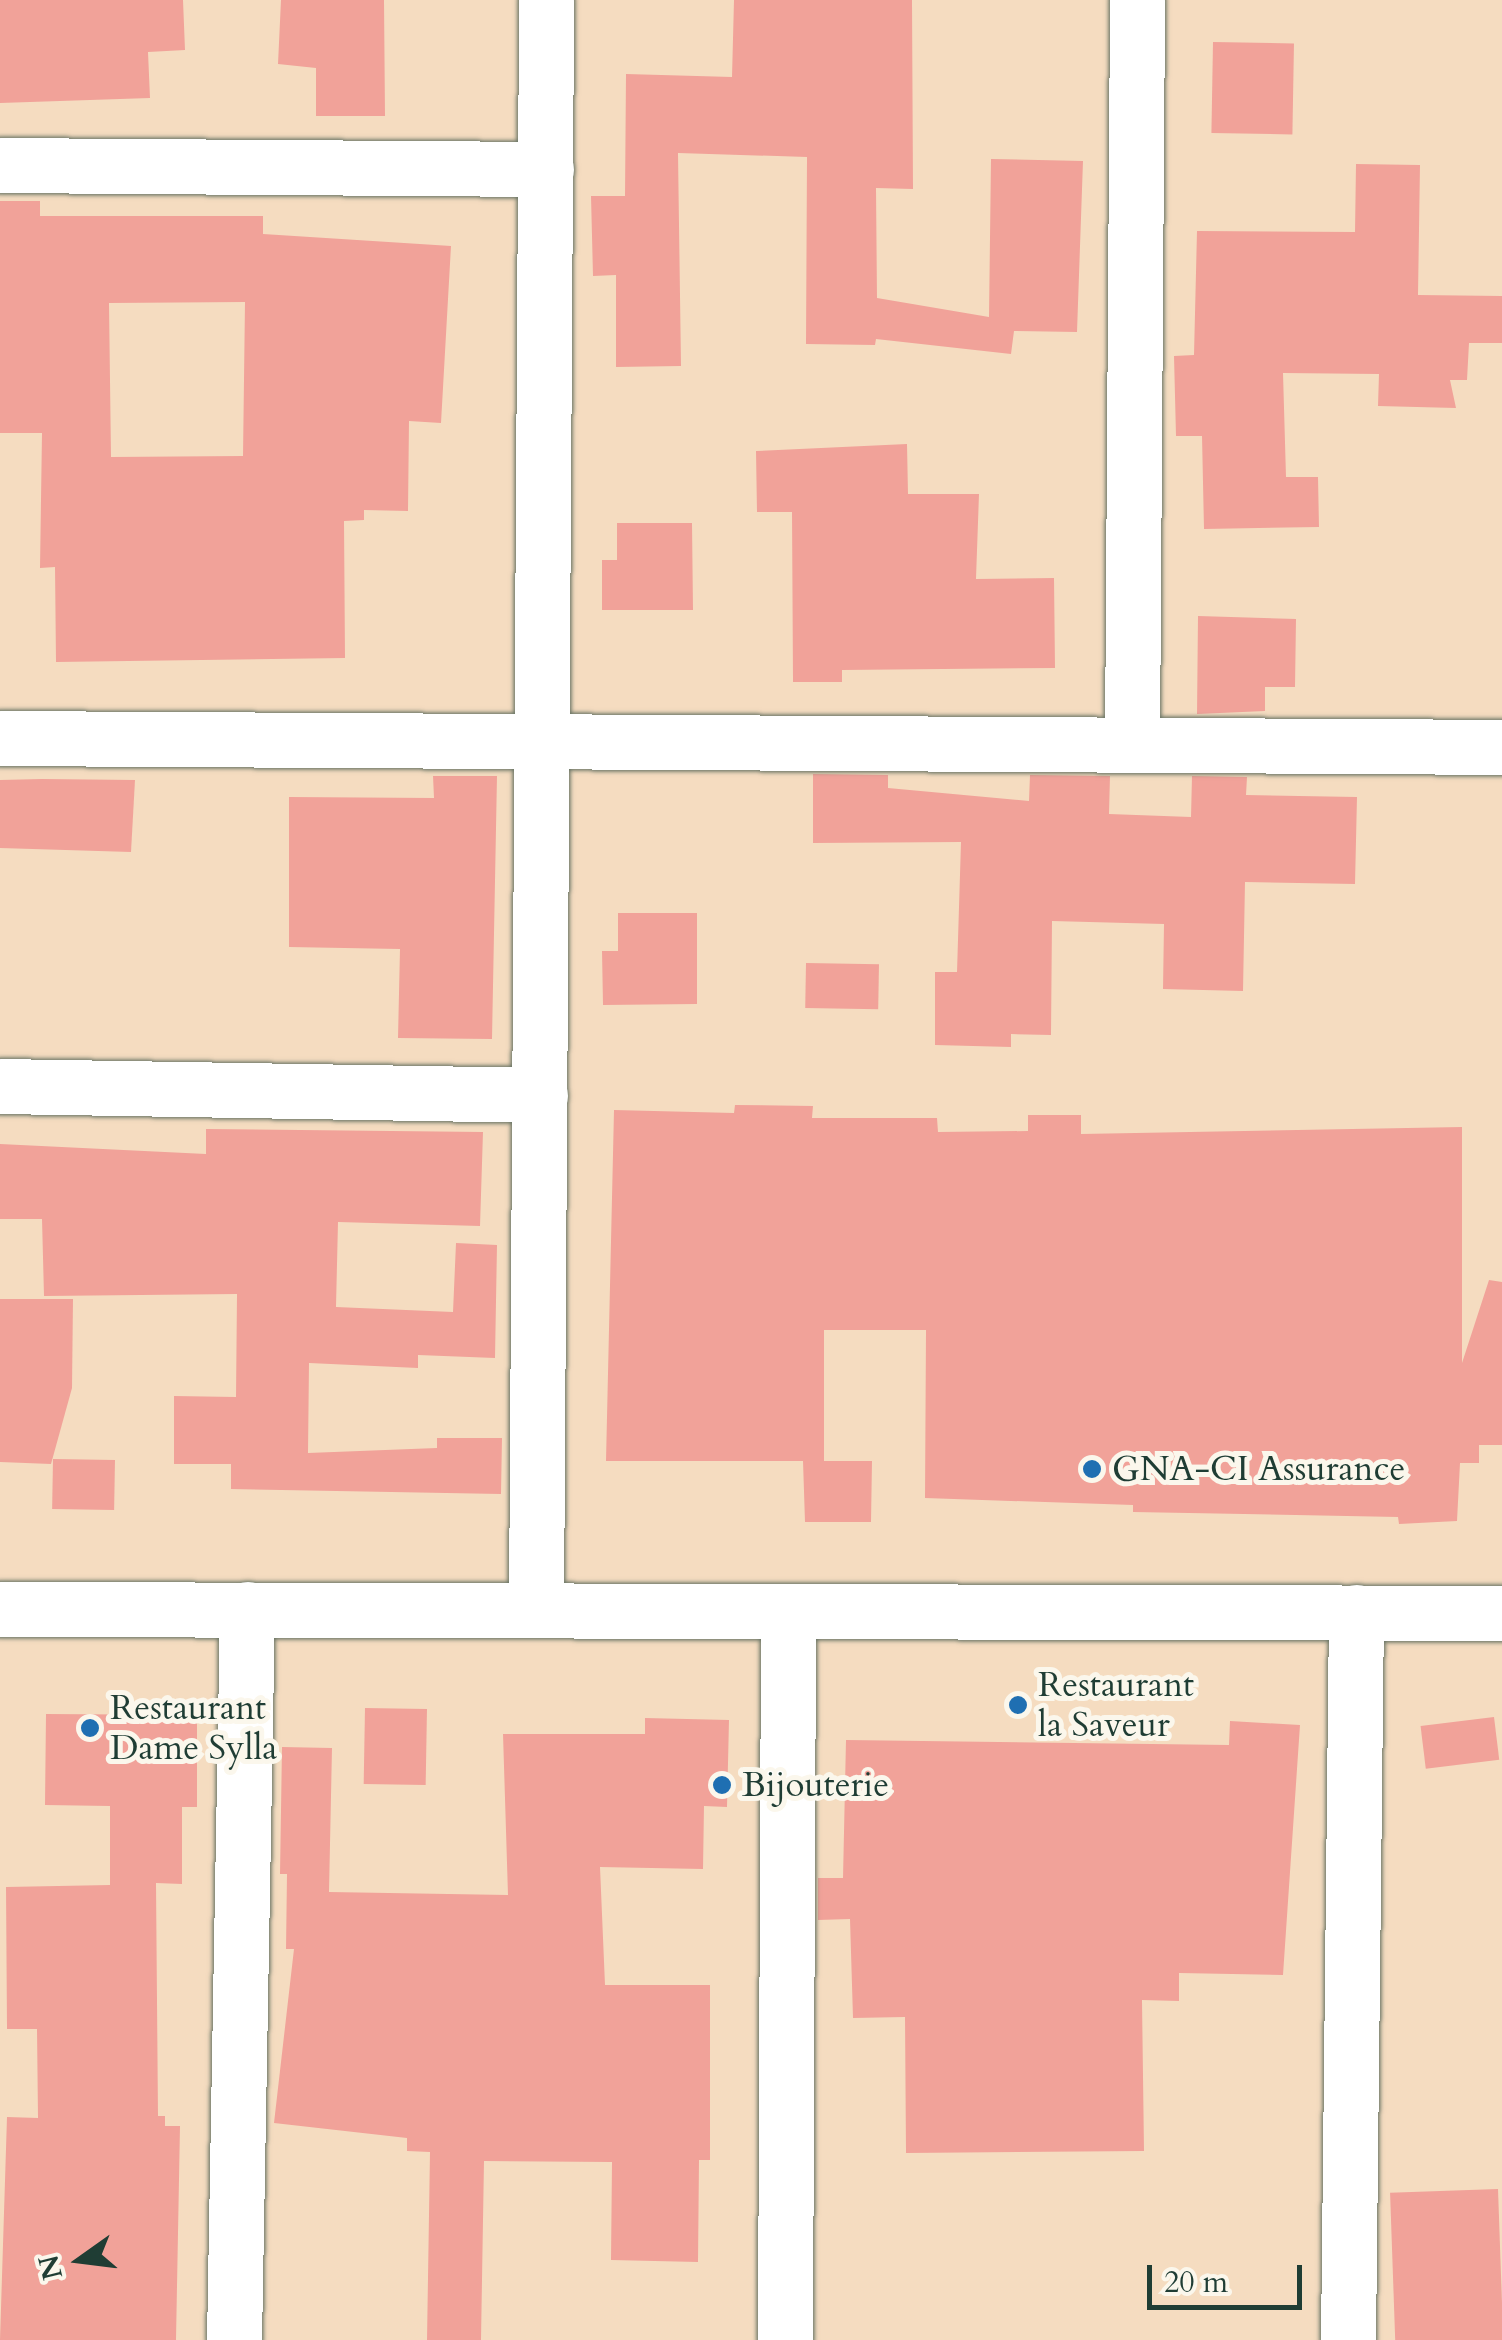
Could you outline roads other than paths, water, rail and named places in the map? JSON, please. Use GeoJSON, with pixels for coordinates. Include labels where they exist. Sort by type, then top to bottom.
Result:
{"type":"FeatureCollection","features":[{"type":"Feature","properties":{"kind":"street"},"geometry":{"type":"LineString","coordinates":[[536,1610],[546,740],[546,0]]}},
{"type":"Feature","properties":{"kind":"street"},"geometry":{"type":"LineString","coordinates":[[1132,741],[1137,0]]}},
{"type":"Feature","properties":{"kind":"street"},"geometry":{"type":"LineString","coordinates":[[0,165],[546,169]]}},
{"type":"Feature","properties":{"kind":"street"},"geometry":{"type":"LineString","coordinates":[[0,738],[1132,741],[1502,748]]}},
{"type":"Feature","properties":{"kind":"street"},"geometry":{"type":"LineString","coordinates":[[0,1086],[540,1095]]}},
{"type":"Feature","properties":{"kind":"street"},"geometry":{"type":"LineString","coordinates":[[0,1609],[1502,1613]]}},
{"type":"Feature","properties":{"kind":"street"},"geometry":{"type":"LineString","coordinates":[[234,2340],[246,1609]]}},
{"type":"Feature","properties":{"kind":"street"},"geometry":{"type":"LineString","coordinates":[[1348,2340],[1356,1612]]}},
{"type":"Feature","properties":{"kind":"street"},"geometry":{"type":"LineString","coordinates":[[785,2340],[788,1613]]}},
{"type":"Feature","properties":{"kind":"place","name":"GNA-CI Assurance"},"geometry":{"type":"Point","coordinates":[1092,1469]}},
{"type":"Feature","properties":{"kind":"place","name":"Restaurant la Saveur"},"geometry":{"type":"Point","coordinates":[1018,1705]}},
{"type":"Feature","properties":{"kind":"place","name":"Restaurant Dame Sylla"},"geometry":{"type":"Point","coordinates":[90,1728]}},
{"type":"Feature","properties":{"kind":"place","name":"Bijouterie"},"geometry":{"type":"Point","coordinates":[722,1785]}}]}
